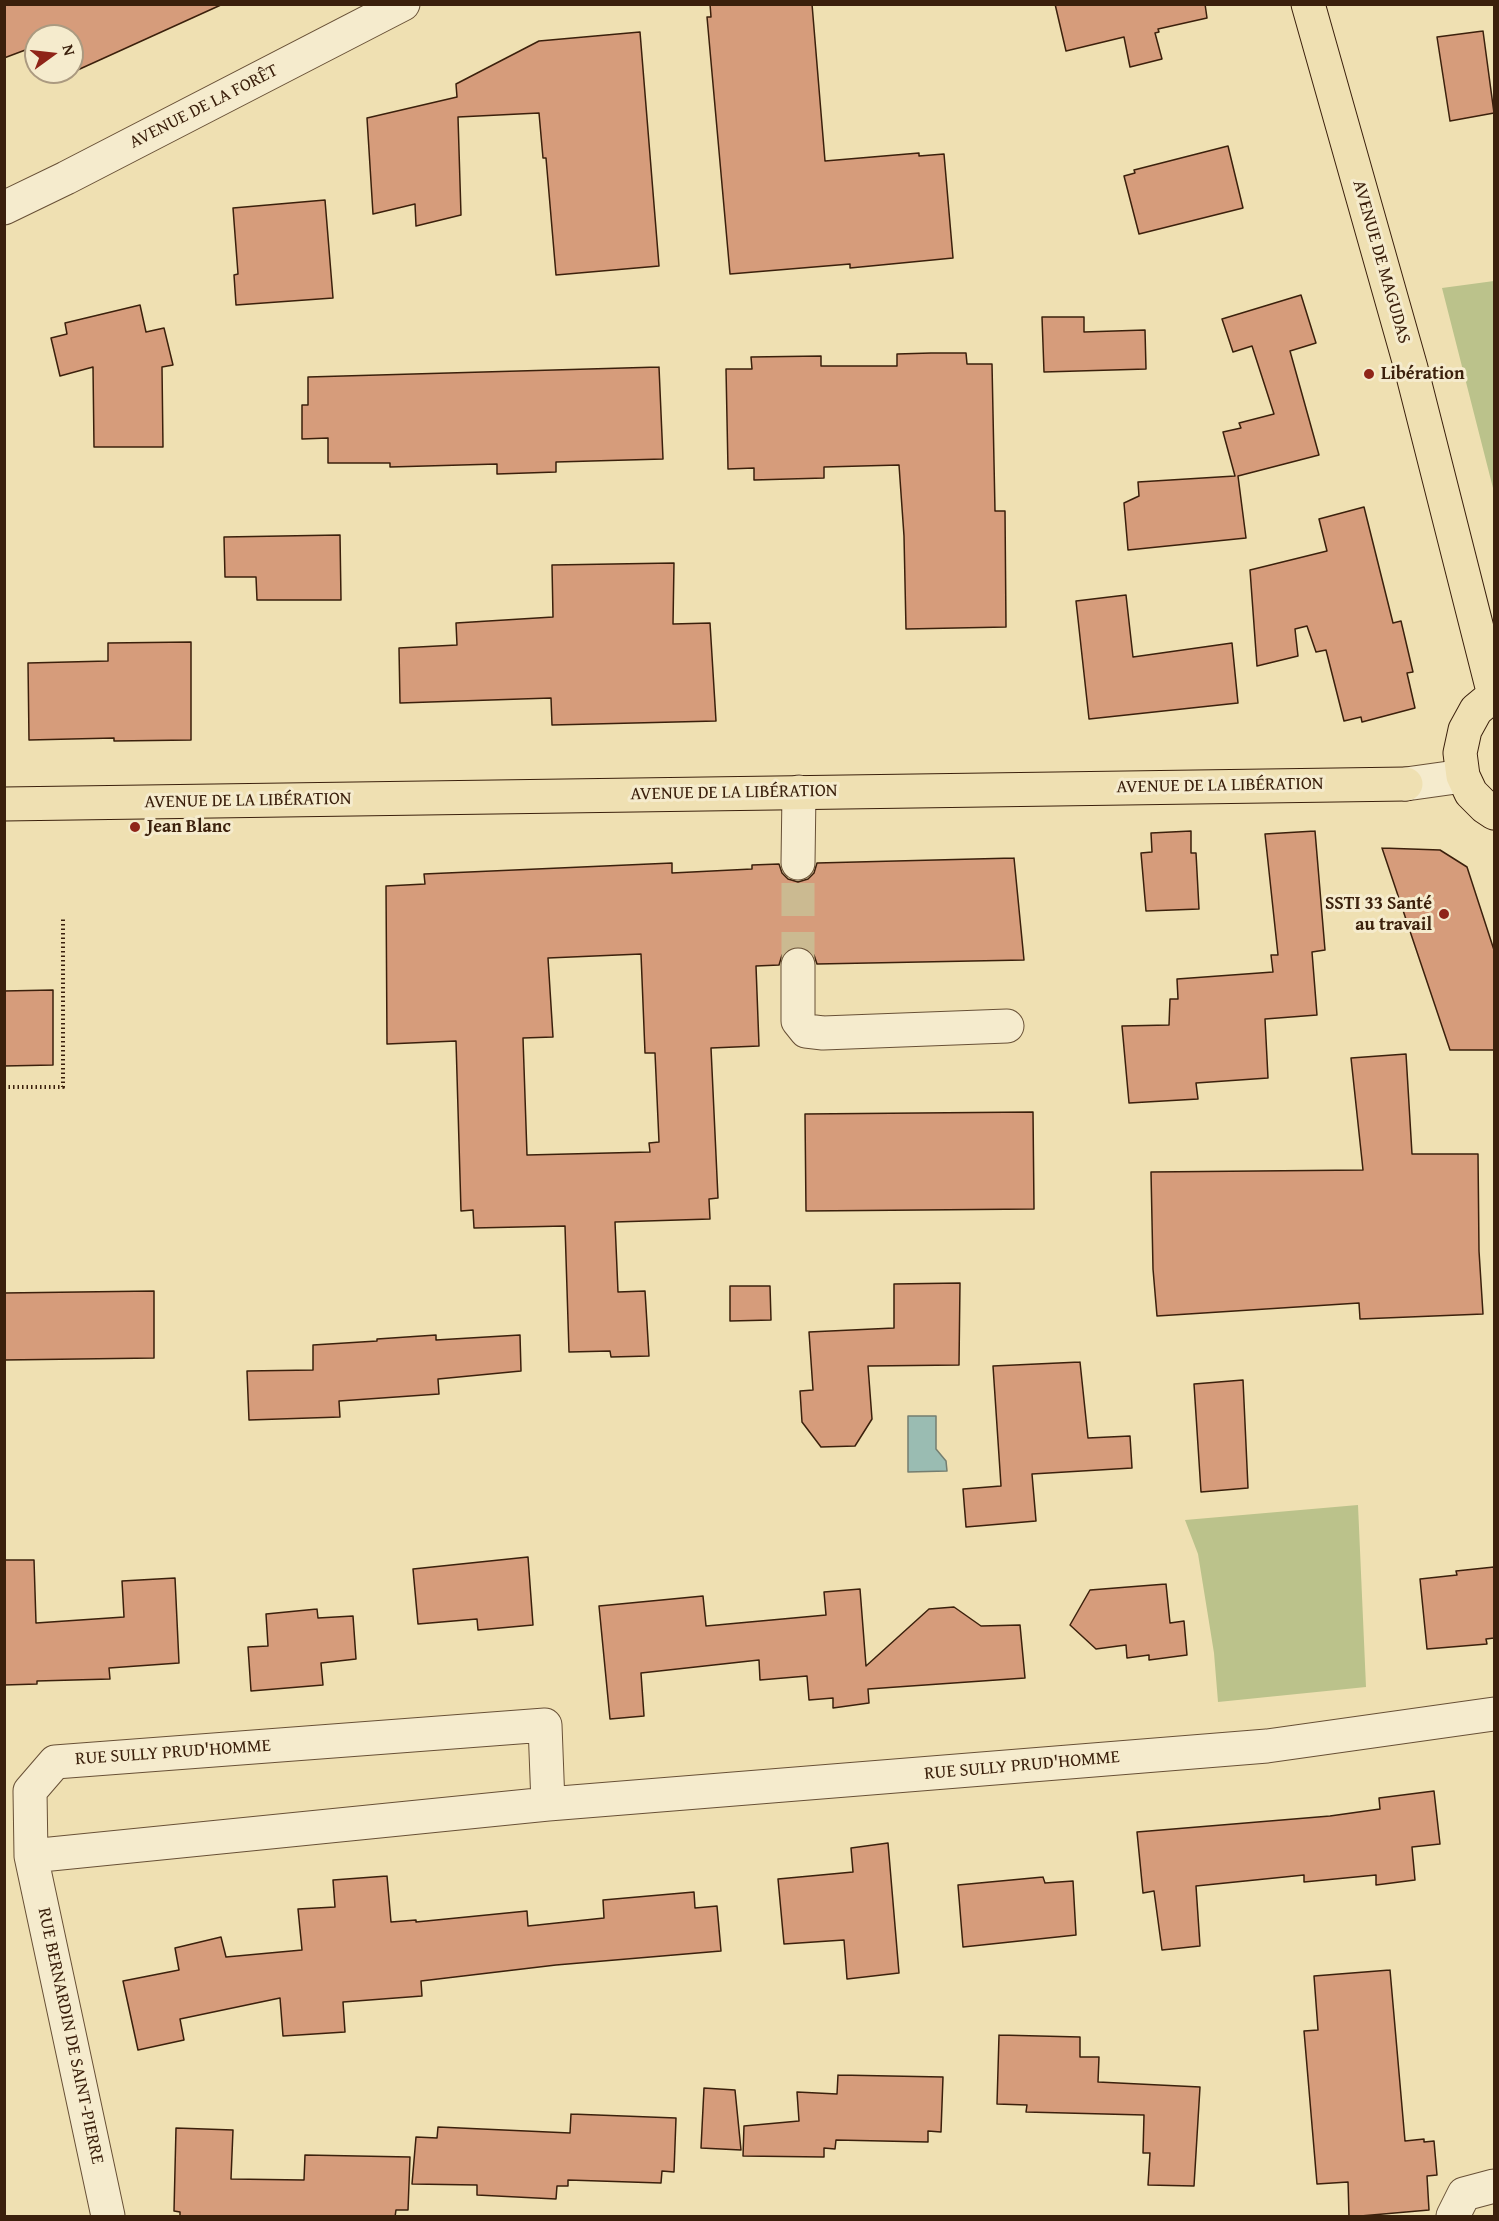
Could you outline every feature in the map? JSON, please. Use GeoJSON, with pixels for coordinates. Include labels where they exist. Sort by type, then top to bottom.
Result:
{"type":"FeatureCollection","features":[{"type":"Feature","properties":{"kind":"main road","name":"AVENUE DE MAGUDAS"},"geometry":{"type":"LineString","coordinates":[[1308,4],[1411,368],[1494,695]]}},
{"type":"Feature","properties":{"kind":"main road"},"geometry":{"type":"LineString","coordinates":[[1494,695],[1476,710],[1465,730],[1460,753],[1463,776],[1472,793],[1494,813]]}},
{"type":"Feature","properties":{"kind":"main road","name":"AVENUE DE LA LIBÉRATION"},"geometry":{"type":"LineString","coordinates":[[4,804],[1406,784]]}},
{"type":"Feature","properties":{"kind":"street","name":"AVENUE DE LA FORÊT"},"geometry":{"type":"LineString","coordinates":[[4,208],[77,173],[403,4]]}},
{"type":"Feature","properties":{"kind":"street","name":"AVENUE DE LA LIBÉRATION"},"geometry":{"type":"LineString","coordinates":[[1406,784],[1463,776]]}},
{"type":"Feature","properties":{"kind":"street"},"geometry":{"type":"LineString","coordinates":[[798,863],[799,792]]}},
{"type":"Feature","properties":{"kind":"street"},"geometry":{"type":"LineString","coordinates":[[798,965],[798,1021],[806,1031],[823,1033],[1007,1026]]}},
{"type":"Feature","properties":{"kind":"street","name":"RUE SULLY PRUD'HOMME"},"geometry":{"type":"LineString","coordinates":[[548,1804],[545,1725],[56,1762],[30,1791],[31,1856],[548,1804],[1267,1746],[1494,1714]]}},
{"type":"Feature","properties":{"kind":"street","name":"RUE BERNARDIN DE SAINT-PIERRE"},"geometry":{"type":"LineString","coordinates":[[31,1856],[108,2217]]}},
{"type":"Feature","properties":{"kind":"street"},"geometry":{"type":"LineString","coordinates":[[1453,2217],[1464,2194],[1494,2186]]}},
{"type":"Feature","properties":{"kind":"path"},"geometry":{"type":"LineString","coordinates":[[4,1087],[63,1087],[63,916]]}},
{"type":"Feature","properties":{"kind":"green space"},"geometry":{"type":"Polygon","coordinates":[[[1494,281],[1494,492],[1442,288],[1494,281]]]}},
{"type":"Feature","properties":{"kind":"green space"},"geometry":{"type":"Polygon","coordinates":[[[1358,1505],[1366,1687],[1218,1702],[1214,1653],[1198,1554],[1185,1520],[1358,1505]]]}},
{"type":"Feature","properties":{"kind":"water"},"geometry":{"type":"Polygon","coordinates":[[[908,1416],[936,1416],[936,1449],[946,1461],[947,1471],[908,1472],[908,1416]]]}},
{"type":"Feature","properties":{"kind":"building"},"geometry":{"type":"Polygon","coordinates":[[[4,4],[223,4],[84,67],[84,24],[24,24],[24,50],[4,58],[4,4]]]}},
{"type":"Feature","properties":{"kind":"building"},"geometry":{"type":"Polygon","coordinates":[[[710,4],[812,4],[825,161],[919,153],[919,156],[944,154],[953,258],[850,268],[850,264],[730,274],[707,17],[711,17],[710,4]]]}},
{"type":"Feature","properties":{"kind":"building"},"geometry":{"type":"Polygon","coordinates":[[[1055,4],[1205,4],[1207,18],[1158,29],[1159,32],[1155,33],[1162,59],[1130,67],[1124,37],[1066,51],[1055,4]]]}},
{"type":"Feature","properties":{"kind":"building"},"geometry":{"type":"Polygon","coordinates":[[[1483,31],[1494,113],[1450,121],[1437,37],[1483,31]]]}},
{"type":"Feature","properties":{"kind":"building"},"geometry":{"type":"Polygon","coordinates":[[[640,32],[659,266],[556,275],[546,158],[543,158],[539,113],[458,117],[461,215],[416,226],[415,204],[373,214],[367,118],[457,97],[456,84],[539,41],[640,32]]]}},
{"type":"Feature","properties":{"kind":"building"},"geometry":{"type":"Polygon","coordinates":[[[1228,146],[1243,208],[1139,234],[1124,176],[1135,173],[1134,170],[1228,146]]]}},
{"type":"Feature","properties":{"kind":"building"},"geometry":{"type":"Polygon","coordinates":[[[325,200],[333,298],[236,305],[234,275],[238,274],[233,208],[325,200]]]}},
{"type":"Feature","properties":{"kind":"building"},"geometry":{"type":"Polygon","coordinates":[[[1301,295],[1316,343],[1290,351],[1319,455],[1238,476],[1246,538],[1128,550],[1124,503],[1139,496],[1138,482],[1235,476],[1223,432],[1241,428],[1239,423],[1274,414],[1252,346],[1233,352],[1222,319],[1301,295]]]}},
{"type":"Feature","properties":{"kind":"building"},"geometry":{"type":"Polygon","coordinates":[[[140,305],[146,332],[164,328],[173,365],[162,367],[163,447],[94,447],[93,367],[60,376],[51,338],[67,334],[65,323],[140,305]]]}},
{"type":"Feature","properties":{"kind":"building"},"geometry":{"type":"Polygon","coordinates":[[[1042,317],[1084,317],[1084,332],[1145,330],[1146,369],[1044,372],[1042,317]]]}},
{"type":"Feature","properties":{"kind":"building"},"geometry":{"type":"Polygon","coordinates":[[[966,353],[967,364],[992,364],[995,511],[1005,511],[1006,627],[906,629],[904,536],[899,465],[824,467],[824,478],[754,480],[754,468],[728,469],[726,369],[752,369],[751,357],[821,356],[821,366],[897,366],[897,354],[966,353]]]}},
{"type":"Feature","properties":{"kind":"building"},"geometry":{"type":"Polygon","coordinates":[[[659,367],[663,459],[556,462],[556,472],[497,474],[497,464],[390,467],[390,463],[328,463],[328,438],[302,439],[302,405],[308,405],[308,377],[659,367]]]}},
{"type":"Feature","properties":{"kind":"building"},"geometry":{"type":"Polygon","coordinates":[[[1364,507],[1393,623],[1401,621],[1413,672],[1407,673],[1415,708],[1362,722],[1361,717],[1344,721],[1326,650],[1316,652],[1307,626],[1295,629],[1298,656],[1257,666],[1250,570],[1327,551],[1319,519],[1364,507]]]}},
{"type":"Feature","properties":{"kind":"building"},"geometry":{"type":"Polygon","coordinates":[[[340,535],[341,600],[257,600],[256,577],[225,577],[224,537],[340,535]]]}},
{"type":"Feature","properties":{"kind":"building"},"geometry":{"type":"Polygon","coordinates":[[[674,563],[673,624],[710,623],[716,721],[552,725],[551,698],[400,703],[399,648],[457,645],[456,623],[553,617],[552,565],[674,563]]]}},
{"type":"Feature","properties":{"kind":"building"},"geometry":{"type":"Polygon","coordinates":[[[1126,595],[1133,657],[1232,643],[1238,703],[1089,719],[1076,601],[1126,595]]]}},
{"type":"Feature","properties":{"kind":"building"},"geometry":{"type":"Polygon","coordinates":[[[191,642],[191,740],[114,741],[114,738],[29,740],[28,663],[108,661],[108,643],[191,642]]]}},
{"type":"Feature","properties":{"kind":"building"},"geometry":{"type":"Polygon","coordinates":[[[1191,831],[1191,853],[1196,853],[1199,909],[1146,911],[1141,853],[1152,852],[1151,833],[1191,831]]]}},
{"type":"Feature","properties":{"kind":"building"},"geometry":{"type":"Polygon","coordinates":[[[1315,831],[1325,950],[1312,952],[1317,1015],[1265,1019],[1268,1078],[1196,1083],[1198,1099],[1129,1103],[1122,1026],[1169,1025],[1170,999],[1178,999],[1177,979],[1273,972],[1271,955],[1278,955],[1265,834],[1315,831]]]}},
{"type":"Feature","properties":{"kind":"building","name":"SSTI 33 Santé au travail"},"geometry":{"type":"Polygon","coordinates":[[[1382,848],[1440,850],[1467,867],[1494,950],[1494,1050],[1450,1050],[1382,848]]]}},
{"type":"Feature","properties":{"kind":"building"},"geometry":{"type":"Polygon","coordinates":[[[1014,858],[1024,960],[817,964],[814,955],[808,949],[797,946],[782,955],[779,965],[756,966],[759,1046],[711,1048],[718,1198],[709,1199],[710,1219],[615,1222],[618,1292],[645,1291],[649,1356],[611,1357],[610,1351],[569,1352],[565,1226],[474,1228],[473,1210],[461,1211],[456,1041],[387,1044],[386,886],[425,884],[424,874],[672,863],[672,873],[752,869],[752,865],[779,864],[782,873],[788,879],[798,882],[808,879],[814,873],[817,863],[1014,858]],[[641,954],[548,958],[553,1037],[523,1038],[527,1155],[650,1152],[649,1143],[659,1142],[655,1053],[645,1053],[641,954]]]}},
{"type":"Feature","properties":{"kind":"building"},"geometry":{"type":"Polygon","coordinates":[[[53,990],[53,1065],[4,1066],[4,991],[53,990]]]}},
{"type":"Feature","properties":{"kind":"building"},"geometry":{"type":"Polygon","coordinates":[[[1406,1054],[1412,1154],[1478,1154],[1479,1251],[1483,1314],[1360,1319],[1359,1303],[1157,1316],[1153,1269],[1151,1172],[1363,1170],[1351,1058],[1406,1054]]]}},
{"type":"Feature","properties":{"kind":"building"},"geometry":{"type":"Polygon","coordinates":[[[1033,1112],[1034,1209],[806,1211],[805,1114],[1033,1112]]]}},
{"type":"Feature","properties":{"kind":"building"},"geometry":{"type":"Polygon","coordinates":[[[960,1283],[959,1365],[868,1366],[872,1419],[855,1446],[821,1447],[802,1422],[800,1391],[813,1390],[809,1332],[894,1328],[894,1284],[960,1283]]]}},
{"type":"Feature","properties":{"kind":"building"},"geometry":{"type":"Polygon","coordinates":[[[730,1286],[770,1286],[771,1320],[730,1321],[730,1286]]]}},
{"type":"Feature","properties":{"kind":"building"},"geometry":{"type":"Polygon","coordinates":[[[154,1291],[154,1358],[4,1360],[4,1293],[154,1291]]]}},
{"type":"Feature","properties":{"kind":"building"},"geometry":{"type":"Polygon","coordinates":[[[436,1335],[436,1340],[520,1335],[521,1371],[438,1379],[439,1394],[339,1401],[340,1417],[249,1420],[247,1371],[313,1370],[313,1345],[436,1335]]]}},
{"type":"Feature","properties":{"kind":"building"},"geometry":{"type":"Polygon","coordinates":[[[1080,1362],[1088,1438],[1130,1436],[1132,1468],[1032,1474],[1036,1521],[966,1527],[963,1489],[1001,1486],[993,1366],[1080,1362]]]}},
{"type":"Feature","properties":{"kind":"building"},"geometry":{"type":"Polygon","coordinates":[[[1243,1380],[1248,1488],[1201,1492],[1194,1384],[1243,1380]]]}},
{"type":"Feature","properties":{"kind":"building"},"geometry":{"type":"Polygon","coordinates":[[[528,1557],[533,1625],[478,1630],[477,1619],[418,1624],[413,1569],[528,1557]]]}},
{"type":"Feature","properties":{"kind":"building"},"geometry":{"type":"Polygon","coordinates":[[[4,1560],[34,1560],[36,1623],[124,1617],[122,1581],[175,1578],[179,1663],[109,1668],[110,1679],[37,1681],[37,1684],[4,1685],[4,1560]]]}},
{"type":"Feature","properties":{"kind":"building"},"geometry":{"type":"Polygon","coordinates":[[[1494,1567],[1494,1638],[1486,1639],[1487,1644],[1427,1649],[1420,1579],[1457,1575],[1456,1571],[1494,1567]]]}},
{"type":"Feature","properties":{"kind":"building"},"geometry":{"type":"Polygon","coordinates":[[[1166,1584],[1170,1623],[1184,1621],[1187,1655],[1149,1660],[1149,1655],[1127,1658],[1126,1645],[1096,1649],[1070,1625],[1090,1590],[1166,1584]]]}},
{"type":"Feature","properties":{"kind":"building"},"geometry":{"type":"Polygon","coordinates":[[[860,1589],[866,1666],[929,1609],[954,1607],[981,1626],[1020,1625],[1025,1678],[868,1689],[869,1703],[833,1708],[833,1698],[809,1700],[807,1676],[760,1680],[759,1660],[641,1673],[644,1716],[610,1719],[599,1606],[703,1596],[706,1626],[826,1615],[824,1592],[860,1589]]]}},
{"type":"Feature","properties":{"kind":"building"},"geometry":{"type":"Polygon","coordinates":[[[317,1609],[318,1618],[353,1616],[356,1659],[321,1663],[323,1685],[251,1691],[248,1647],[268,1646],[266,1614],[317,1609]]]}},
{"type":"Feature","properties":{"kind":"building"},"geometry":{"type":"Polygon","coordinates":[[[1434,1791],[1440,1844],[1412,1847],[1415,1880],[1376,1885],[1376,1875],[1304,1882],[1304,1875],[1196,1886],[1200,1946],[1162,1950],[1154,1891],[1143,1893],[1137,1832],[1330,1816],[1380,1809],[1379,1798],[1434,1791]]]}},
{"type":"Feature","properties":{"kind":"building"},"geometry":{"type":"Polygon","coordinates":[[[888,1843],[899,1973],[847,1979],[844,1940],[784,1944],[778,1879],[853,1872],[851,1848],[888,1843]]]}},
{"type":"Feature","properties":{"kind":"building"},"geometry":{"type":"Polygon","coordinates":[[[387,1876],[391,1922],[416,1920],[416,1922],[527,1911],[528,1926],[604,1918],[603,1900],[694,1892],[695,1908],[717,1906],[721,1951],[556,1965],[421,1981],[422,1996],[343,2002],[345,2032],[283,2036],[280,1998],[180,2019],[184,2040],[138,2050],[123,1981],[179,1970],[175,1948],[221,1937],[226,1957],[302,1950],[298,1909],[335,1907],[333,1880],[387,1876]]]}},
{"type":"Feature","properties":{"kind":"building"},"geometry":{"type":"Polygon","coordinates":[[[1043,1877],[1045,1883],[1073,1881],[1076,1935],[963,1947],[958,1885],[1043,1877]]]}},
{"type":"Feature","properties":{"kind":"building"},"geometry":{"type":"Polygon","coordinates":[[[1390,1970],[1405,2141],[1424,2139],[1424,2142],[1434,2141],[1437,2175],[1427,2176],[1429,2210],[1349,2217],[1348,2182],[1317,2184],[1304,2031],[1318,2030],[1314,1976],[1390,1970]]]}},
{"type":"Feature","properties":{"kind":"building"},"geometry":{"type":"Polygon","coordinates":[[[999,2035],[1080,2037],[1080,2057],[1099,2057],[1098,2082],[1200,2087],[1194,2186],[1148,2185],[1150,2153],[1143,2153],[1144,2115],[1026,2112],[1027,2105],[997,2104],[999,2035]]]}},
{"type":"Feature","properties":{"kind":"building"},"geometry":{"type":"Polygon","coordinates":[[[838,2075],[943,2077],[941,2132],[928,2131],[928,2142],[836,2140],[835,2149],[824,2148],[824,2157],[743,2156],[744,2126],[799,2121],[797,2092],[837,2094],[838,2075]]]}},
{"type":"Feature","properties":{"kind":"building"},"geometry":{"type":"Polygon","coordinates":[[[704,2088],[735,2090],[741,2150],[701,2148],[704,2088]]]}},
{"type":"Feature","properties":{"kind":"building"},"geometry":{"type":"Polygon","coordinates":[[[571,2114],[676,2118],[674,2172],[662,2171],[661,2183],[568,2180],[568,2186],[557,2186],[556,2199],[477,2195],[477,2185],[412,2184],[416,2137],[437,2138],[438,2127],[570,2133],[571,2114]]]}},
{"type":"Feature","properties":{"kind":"building"},"geometry":{"type":"Polygon","coordinates":[[[176,2128],[233,2130],[231,2179],[304,2180],[305,2155],[410,2157],[408,2210],[396,2210],[395,2217],[180,2217],[180,2212],[174,2211],[176,2128]]]}},
{"type":"Feature","properties":{"kind":"tunnel"},"geometry":{"type":"LineString","coordinates":[[798,863],[798,965]]}},
{"type":"Feature","properties":{"kind":"place","name":"Libération"},"geometry":{"type":"Point","coordinates":[1369,374]}},
{"type":"Feature","properties":{"kind":"place","name":"Jean Blanc"},"geometry":{"type":"Point","coordinates":[135,827]}},
{"type":"Feature","properties":{"kind":"place","name":"SSTI 33 Santé au travail"},"geometry":{"type":"Point","coordinates":[1444,914]}}]}
